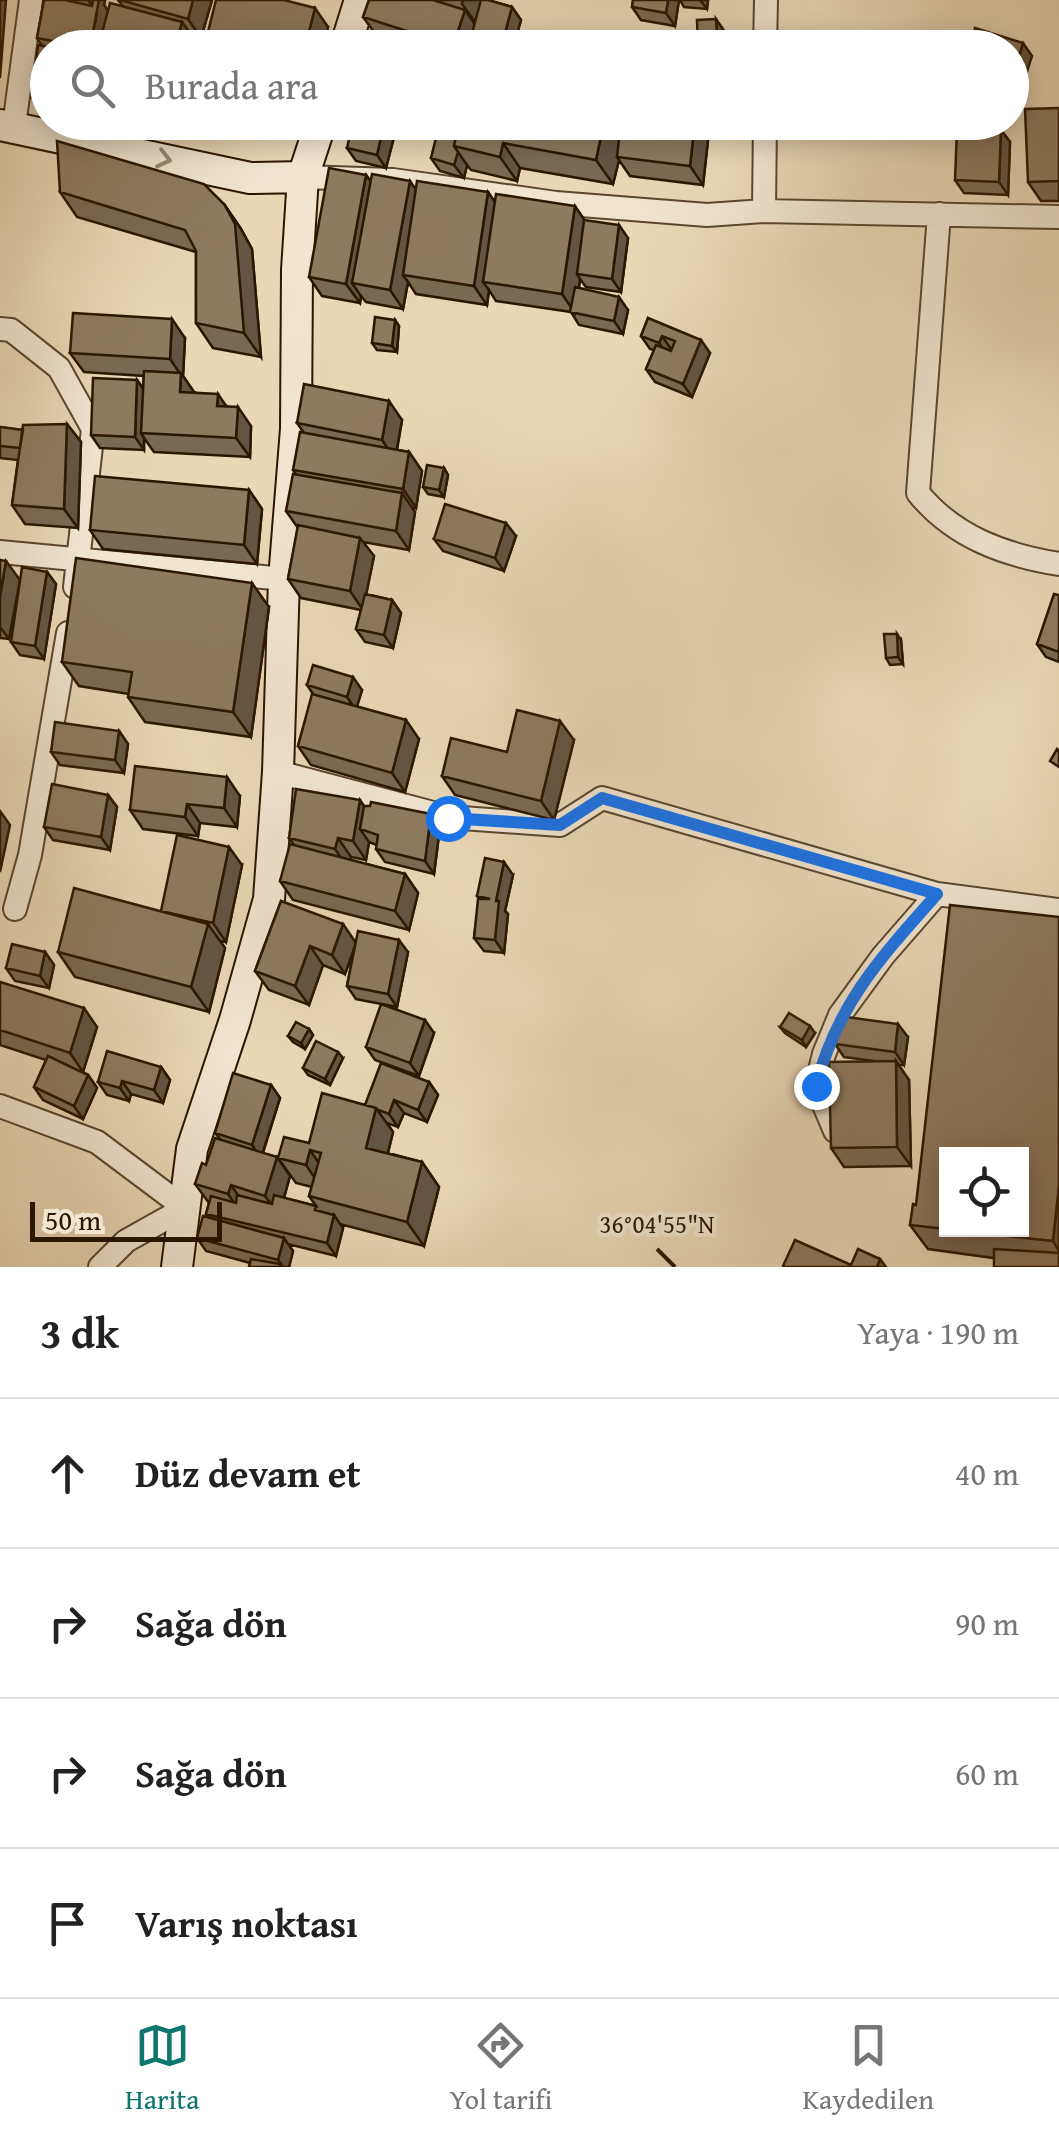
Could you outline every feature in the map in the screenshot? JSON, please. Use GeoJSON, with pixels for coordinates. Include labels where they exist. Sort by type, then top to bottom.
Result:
{"type":"FeatureCollection","features":[{"type":"Feature","properties":{"kind":"street"},"geometry":{"type":"LineString","coordinates":[[7,125],[31,0]]}},
{"type":"Feature","properties":{"kind":"street"},"geometry":{"type":"LineString","coordinates":[[351,30],[360,0]]}},
{"type":"Feature","properties":{"kind":"street"},"geometry":{"type":"LineString","coordinates":[[765,30],[766,0]]}},
{"type":"Feature","properties":{"kind":"street"},"geometry":{"type":"LineString","coordinates":[[76,140],[250,178],[392,180],[641,212],[707,216],[764,210],[1059,217]]}},
{"type":"Feature","properties":{"kind":"street"},"geometry":{"type":"LineString","coordinates":[[177,1267],[192,1149],[270,899],[284,579],[296,429],[297,270],[303,177],[315,140]]}},
{"type":"Feature","properties":{"kind":"street"},"geometry":{"type":"LineString","coordinates":[[764,210],[765,140]]}},
{"type":"Feature","properties":{"kind":"street"},"geometry":{"type":"LineString","coordinates":[[939,214],[918,494],[934,513],[977,542],[1059,564]]}},
{"type":"Feature","properties":{"kind":"street"},"geometry":{"type":"LineString","coordinates":[[0,329],[11,330],[59,368],[94,429],[80,560],[30,856],[15,909]]}},
{"type":"Feature","properties":{"kind":"street"},"geometry":{"type":"LineString","coordinates":[[0,552],[284,579]]}},
{"type":"Feature","properties":{"kind":"street"},"geometry":{"type":"LineString","coordinates":[[278,772],[448,818],[560,825],[602,798],[937,894],[1059,910]]}},
{"type":"Feature","properties":{"kind":"street"},"geometry":{"type":"LineString","coordinates":[[835,1131],[816,1086],[835,1028],[882,956],[937,894]]}},
{"type":"Feature","properties":{"kind":"street"},"geometry":{"type":"LineString","coordinates":[[0,1106],[96,1142],[185,1208]]}},
{"type":"Feature","properties":{"kind":"street"},"geometry":{"type":"LineString","coordinates":[[100,1267],[126,1240],[185,1208]]}},
{"type":"Feature","properties":{"kind":"building"},"geometry":{"type":"Polygon","coordinates":[[[44,0],[92,6],[93,0],[99,0],[93,30],[38,30],[44,0]]]}},
{"type":"Feature","properties":{"kind":"building"},"geometry":{"type":"Polygon","coordinates":[[[120,0],[193,0],[188,19],[120,0]]]}},
{"type":"Feature","properties":{"kind":"building"},"geometry":{"type":"Polygon","coordinates":[[[216,0],[284,0],[315,8],[310,30],[208,30],[216,0]]]}},
{"type":"Feature","properties":{"kind":"building"},"geometry":{"type":"Polygon","coordinates":[[[369,0],[433,0],[465,10],[458,30],[403,30],[363,17],[369,0]]]}},
{"type":"Feature","properties":{"kind":"building"},"geometry":{"type":"Polygon","coordinates":[[[481,0],[512,7],[506,30],[473,30],[481,0]]]}},
{"type":"Feature","properties":{"kind":"building"},"geometry":{"type":"Polygon","coordinates":[[[633,0],[668,0],[666,13],[632,7],[633,0]]]}},
{"type":"Feature","properties":{"kind":"building"},"geometry":{"type":"Polygon","coordinates":[[[110,3],[182,22],[180,30],[103,30],[110,3]]]}},
{"type":"Feature","properties":{"kind":"building"},"geometry":{"type":"Polygon","coordinates":[[[716,19],[717,30],[697,30],[697,20],[716,19]]]}},
{"type":"Feature","properties":{"kind":"building"},"geometry":{"type":"Polygon","coordinates":[[[1059,108],[1059,181],[1028,182],[1029,109],[1059,108]]]}},
{"type":"Feature","properties":{"kind":"building"},"geometry":{"type":"Polygon","coordinates":[[[349,140],[380,140],[377,155],[347,148],[349,140]]]}},
{"type":"Feature","properties":{"kind":"building"},"geometry":{"type":"Polygon","coordinates":[[[436,140],[455,140],[458,152],[454,165],[431,158],[436,140]]]}},
{"type":"Feature","properties":{"kind":"building"},"geometry":{"type":"Polygon","coordinates":[[[455,140],[600,140],[596,160],[503,143],[500,157],[454,146],[455,140]]]}},
{"type":"Feature","properties":{"kind":"building"},"geometry":{"type":"Polygon","coordinates":[[[619,140],[693,140],[690,166],[617,157],[619,140]]]}},
{"type":"Feature","properties":{"kind":"building"},"geometry":{"type":"Polygon","coordinates":[[[957,140],[1001,140],[999,182],[955,180],[957,140]]]}},
{"type":"Feature","properties":{"kind":"building"},"geometry":{"type":"Polygon","coordinates":[[[57,141],[204,184],[224,204],[235,224],[244,333],[196,323],[196,251],[185,230],[60,192],[57,141]]]}},
{"type":"Feature","properties":{"kind":"building"},"geometry":{"type":"Polygon","coordinates":[[[329,168],[366,175],[346,284],[309,277],[329,168]]]}},
{"type":"Feature","properties":{"kind":"building"},"geometry":{"type":"Polygon","coordinates":[[[372,174],[410,181],[390,290],[352,283],[372,174]]]}},
{"type":"Feature","properties":{"kind":"building"},"geometry":{"type":"Polygon","coordinates":[[[417,181],[488,192],[474,286],[403,275],[417,181]]]}},
{"type":"Feature","properties":{"kind":"building"},"geometry":{"type":"Polygon","coordinates":[[[496,194],[575,206],[562,294],[483,282],[496,194]]]}},
{"type":"Feature","properties":{"kind":"building"},"geometry":{"type":"Polygon","coordinates":[[[584,220],[619,225],[612,279],[577,274],[584,220]]]}},
{"type":"Feature","properties":{"kind":"building"},"geometry":{"type":"Polygon","coordinates":[[[575,287],[619,297],[614,321],[570,312],[575,287]]]}},
{"type":"Feature","properties":{"kind":"building"},"geometry":{"type":"Polygon","coordinates":[[[73,313],[172,319],[170,359],[70,353],[73,313]]]}},
{"type":"Feature","properties":{"kind":"building"},"geometry":{"type":"Polygon","coordinates":[[[375,317],[395,320],[392,346],[372,343],[375,317]]]}},
{"type":"Feature","properties":{"kind":"building"},"geometry":{"type":"Polygon","coordinates":[[[648,318],[701,340],[683,384],[646,369],[656,345],[671,351],[675,341],[662,336],[659,343],[641,336],[648,318]]]}},
{"type":"Feature","properties":{"kind":"building"},"geometry":{"type":"Polygon","coordinates":[[[144,371],[181,373],[180,392],[218,394],[217,406],[238,407],[236,438],[141,433],[144,371]]]}},
{"type":"Feature","properties":{"kind":"building"},"geometry":{"type":"Polygon","coordinates":[[[93,378],[137,380],[135,437],[91,435],[93,378]]]}},
{"type":"Feature","properties":{"kind":"building"},"geometry":{"type":"Polygon","coordinates":[[[304,384],[389,401],[382,440],[297,423],[304,384]]]}},
{"type":"Feature","properties":{"kind":"building"},"geometry":{"type":"Polygon","coordinates":[[[67,424],[64,509],[12,505],[23,425],[67,424]]]}},
{"type":"Feature","properties":{"kind":"building"},"geometry":{"type":"Polygon","coordinates":[[[0,427],[23,430],[20,448],[0,446],[0,427]]]}},
{"type":"Feature","properties":{"kind":"building"},"geometry":{"type":"Polygon","coordinates":[[[300,432],[409,452],[403,489],[293,470],[300,432]]]}},
{"type":"Feature","properties":{"kind":"building"},"geometry":{"type":"Polygon","coordinates":[[[427,465],[444,468],[439,490],[423,487],[427,465]]]}},
{"type":"Feature","properties":{"kind":"building"},"geometry":{"type":"Polygon","coordinates":[[[293,474],[402,493],[396,531],[286,511],[293,474]]]}},
{"type":"Feature","properties":{"kind":"building"},"geometry":{"type":"Polygon","coordinates":[[[95,476],[249,490],[244,545],[90,530],[95,476]]]}},
{"type":"Feature","properties":{"kind":"building"},"geometry":{"type":"Polygon","coordinates":[[[445,504],[506,523],[495,558],[434,539],[445,504]]]}},
{"type":"Feature","properties":{"kind":"building"},"geometry":{"type":"Polygon","coordinates":[[[298,525],[360,538],[350,591],[288,579],[298,525]]]}},
{"type":"Feature","properties":{"kind":"building"},"geometry":{"type":"Polygon","coordinates":[[[76,558],[252,583],[233,712],[128,697],[132,672],[62,662],[76,558]]]}},
{"type":"Feature","properties":{"kind":"building"},"geometry":{"type":"Polygon","coordinates":[[[0,560],[6,561],[0,596],[0,560]]]}},
{"type":"Feature","properties":{"kind":"building"},"geometry":{"type":"Polygon","coordinates":[[[22,567],[47,572],[35,646],[11,642],[22,567]]]}},
{"type":"Feature","properties":{"kind":"building"},"geometry":{"type":"Polygon","coordinates":[[[365,594],[392,600],[384,635],[356,629],[365,594]]]}},
{"type":"Feature","properties":{"kind":"building"},"geometry":{"type":"Polygon","coordinates":[[[1054,594],[1059,595],[1059,652],[1037,644],[1054,594]]]}},
{"type":"Feature","properties":{"kind":"building"},"geometry":{"type":"Polygon","coordinates":[[[884,634],[897,634],[898,657],[886,658],[884,634]]]}},
{"type":"Feature","properties":{"kind":"building"},"geometry":{"type":"Polygon","coordinates":[[[313,665],[353,677],[347,697],[307,685],[313,665]]]}},
{"type":"Feature","properties":{"kind":"building"},"geometry":{"type":"Polygon","coordinates":[[[312,694],[406,720],[392,773],[298,746],[312,694]]]}},
{"type":"Feature","properties":{"kind":"building"},"geometry":{"type":"Polygon","coordinates":[[[517,710],[560,721],[541,801],[442,776],[451,738],[507,752],[517,710]]]}},
{"type":"Feature","properties":{"kind":"building"},"geometry":{"type":"Polygon","coordinates":[[[55,722],[119,731],[115,760],[51,752],[55,722]]]}},
{"type":"Feature","properties":{"kind":"building"},"geometry":{"type":"Polygon","coordinates":[[[1059,751],[1059,767],[1050,761],[1059,751]]]}},
{"type":"Feature","properties":{"kind":"building"},"geometry":{"type":"Polygon","coordinates":[[[135,766],[227,777],[224,808],[187,804],[185,817],[130,810],[135,766]]]}},
{"type":"Feature","properties":{"kind":"building"},"geometry":{"type":"Polygon","coordinates":[[[52,784],[108,795],[101,837],[44,827],[52,784]]]}},
{"type":"Feature","properties":{"kind":"building"},"geometry":{"type":"Polygon","coordinates":[[[296,789],[360,800],[353,841],[338,838],[335,849],[289,838],[296,789]]]}},
{"type":"Feature","properties":{"kind":"building"},"geometry":{"type":"Polygon","coordinates":[[[371,802],[431,814],[425,861],[376,849],[378,835],[360,829],[364,806],[371,802]]]}},
{"type":"Feature","properties":{"kind":"building"},"geometry":{"type":"Polygon","coordinates":[[[177,835],[229,847],[213,923],[161,911],[177,835]]]}},
{"type":"Feature","properties":{"kind":"building"},"geometry":{"type":"Polygon","coordinates":[[[290,844],[405,874],[395,911],[280,881],[290,844]]]}},
{"type":"Feature","properties":{"kind":"building"},"geometry":{"type":"Polygon","coordinates":[[[485,858],[504,862],[496,901],[495,940],[474,938],[478,899],[490,899],[477,896],[485,858]]]}},
{"type":"Feature","properties":{"kind":"building"},"geometry":{"type":"Polygon","coordinates":[[[74,888],[208,924],[191,987],[58,952],[74,888]]]}},
{"type":"Feature","properties":{"kind":"building"},"geometry":{"type":"Polygon","coordinates":[[[281,901],[343,924],[332,955],[310,946],[295,986],[255,971],[281,901]]]}},
{"type":"Feature","properties":{"kind":"building"},"geometry":{"type":"Polygon","coordinates":[[[950,905],[1059,917],[1059,1185],[1053,1241],[1016,1237],[1029,1237],[1029,1147],[939,1147],[939,1228],[910,1225],[913,1204],[916,1205],[950,905]]]}},
{"type":"Feature","properties":{"kind":"building"},"geometry":{"type":"Polygon","coordinates":[[[358,931],[399,940],[388,994],[347,986],[358,931]]]}},
{"type":"Feature","properties":{"kind":"building"},"geometry":{"type":"Polygon","coordinates":[[[12,944],[45,952],[40,976],[6,968],[12,944]]]}},
{"type":"Feature","properties":{"kind":"building"},"geometry":{"type":"Polygon","coordinates":[[[0,982],[84,1008],[70,1053],[0,1030],[0,982]]]}},
{"type":"Feature","properties":{"kind":"building"},"geometry":{"type":"Polygon","coordinates":[[[381,1004],[425,1020],[410,1063],[366,1047],[381,1004]]]}},
{"type":"Feature","properties":{"kind":"building"},"geometry":{"type":"Polygon","coordinates":[[[789,1013],[810,1026],[802,1040],[780,1027],[789,1013]]]}},
{"type":"Feature","properties":{"kind":"building"},"geometry":{"type":"Polygon","coordinates":[[[839,1016],[898,1024],[895,1052],[835,1044],[839,1016]]]}},
{"type":"Feature","properties":{"kind":"building"},"geometry":{"type":"Polygon","coordinates":[[[296,1022],[309,1029],[301,1043],[288,1036],[296,1022]]]}},
{"type":"Feature","properties":{"kind":"building"},"geometry":{"type":"Polygon","coordinates":[[[316,1041],[338,1052],[325,1079],[303,1068],[316,1041]]]}},
{"type":"Feature","properties":{"kind":"building"},"geometry":{"type":"Polygon","coordinates":[[[107,1051],[161,1067],[154,1090],[122,1081],[120,1088],[98,1082],[107,1051]]]}},
{"type":"Feature","properties":{"kind":"building"},"geometry":{"type":"Polygon","coordinates":[[[48,1056],[88,1075],[74,1106],[34,1087],[48,1056]]]}},
{"type":"Feature","properties":{"kind":"building"},"geometry":{"type":"Polygon","coordinates":[[[896,1061],[897,1147],[831,1148],[829,1062],[896,1061]]]}},
{"type":"Feature","properties":{"kind":"building"},"geometry":{"type":"Polygon","coordinates":[[[381,1063],[429,1082],[418,1110],[394,1100],[389,1114],[365,1105],[381,1063]]]}},
{"type":"Feature","properties":{"kind":"building"},"geometry":{"type":"Polygon","coordinates":[[[233,1073],[271,1085],[252,1145],[215,1133],[233,1073]]]}},
{"type":"Feature","properties":{"kind":"building"},"geometry":{"type":"Polygon","coordinates":[[[322,1093],[376,1108],[366,1148],[422,1162],[407,1222],[309,1196],[321,1153],[310,1150],[306,1165],[278,1158],[284,1137],[309,1143],[322,1093]]]}},
{"type":"Feature","properties":{"kind":"building"},"geometry":{"type":"Polygon","coordinates":[[[215,1138],[277,1157],[265,1196],[231,1185],[228,1194],[195,1184],[215,1138]]]}},
{"type":"Feature","properties":{"kind":"building"},"geometry":{"type":"Polygon","coordinates":[[[237,1195],[272,1204],[274,1195],[334,1215],[327,1243],[206,1214],[211,1196],[236,1203],[237,1195]]]}},
{"type":"Feature","properties":{"kind":"building"},"geometry":{"type":"Polygon","coordinates":[[[203,1216],[284,1238],[278,1260],[197,1238],[203,1216]]]}},
{"type":"Feature","properties":{"kind":"building"},"geometry":{"type":"Polygon","coordinates":[[[795,1240],[851,1265],[858,1249],[880,1259],[877,1267],[784,1267],[795,1240]]]}},
{"type":"Feature","properties":{"kind":"building"},"geometry":{"type":"Polygon","coordinates":[[[994,1249],[1059,1253],[1059,1267],[994,1267],[994,1249]]]}},
{"type":"Feature","properties":{"kind":"building"},"geometry":{"type":"Polygon","coordinates":[[[251,1259],[280,1264],[249,1267],[251,1259]]]}},
{"type":"Feature","properties":{"kind":"route"},"geometry":{"type":"LineString","coordinates":[[448,818],[560,825],[602,798],[937,894],[882,956],[840,1016],[816,1086]]}}]}
